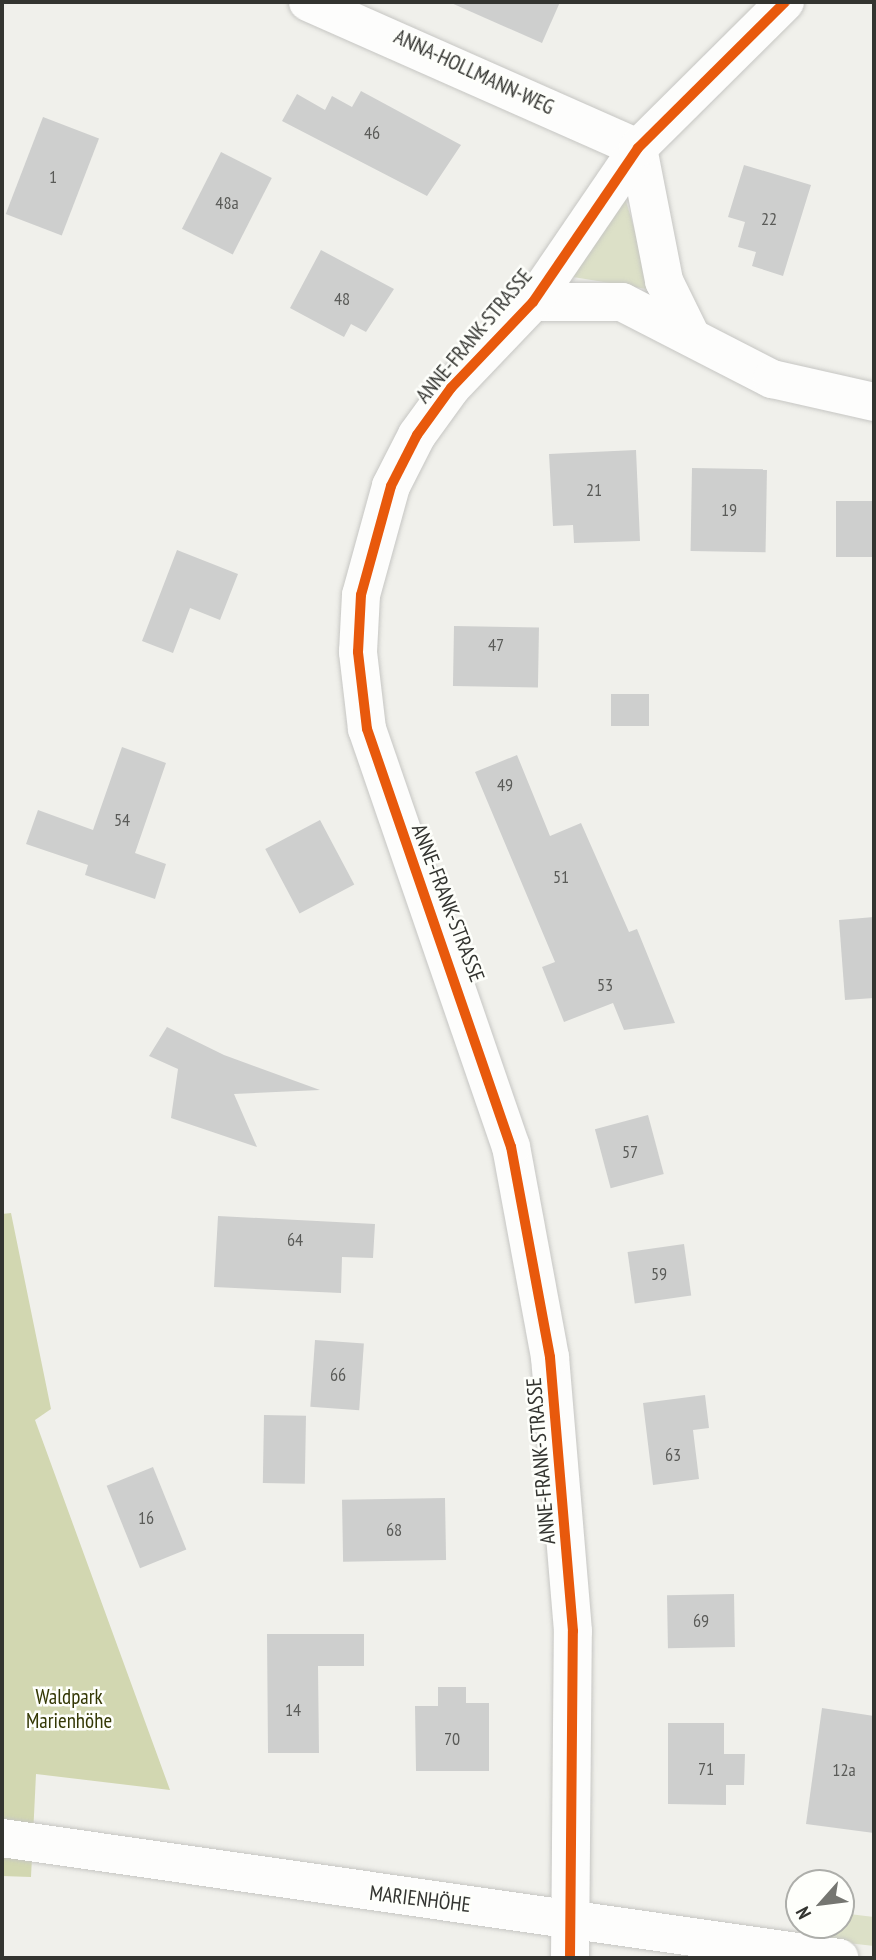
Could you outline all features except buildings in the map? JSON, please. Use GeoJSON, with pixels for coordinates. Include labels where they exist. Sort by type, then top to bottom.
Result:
{"type":"FeatureCollection","features":[{"type":"Feature","properties":{"kind":"street","name":"ANNA-HOLLMANN-WEG"},"geometry":{"type":"LineString","coordinates":[[308,2],[638,148]]}},
{"type":"Feature","properties":{"kind":"street","name":"ANNE-FRANK-STRASSE"},"geometry":{"type":"LineString","coordinates":[[570,1958],[572,1617],[563,1471],[530,1238],[480,1044],[383,787],[362,703],[358,652],[362,595],[391,486],[451,388],[533,302],[638,148],[785,2]]}},
{"type":"Feature","properties":{"kind":"street"},"geometry":{"type":"LineString","coordinates":[[638,148],[664,281],[690,332]]}},
{"type":"Feature","properties":{"kind":"street"},"geometry":{"type":"LineString","coordinates":[[533,302],[622,302],[690,332],[772,379],[837,398],[874,401]]}},
{"type":"Feature","properties":{"kind":"street","name":"MARIENHÖHE"},"geometry":{"type":"LineString","coordinates":[[2,1838],[215,1873],[570,1918],[839,1958]]}},
{"type":"Feature","properties":{"kind":"green space"},"geometry":{"type":"Polygon","coordinates":[[[625,198],[653,290],[573,277],[625,198]]]}},
{"type":"Feature","properties":{"kind":"green space","name":"Waldpark Marienhöhe"},"geometry":{"type":"Polygon","coordinates":[[[11,1213],[51,1409],[35,1420],[170,1790],[36,1774],[31,1877],[2,1876],[2,1214],[11,1213]]]}},
{"type":"Feature","properties":{"kind":"green space"},"geometry":{"type":"Polygon","coordinates":[[[855,1915],[874,1917],[874,1946],[813,1939],[855,1939],[855,1915]]]}},
{"type":"Feature","properties":{"kind":"cycle path"},"geometry":{"type":"LineString","coordinates":[[570,1958],[573,1631],[550,1357],[511,1147],[367,729],[358,652],[361,595],[391,486],[417,435],[451,388],[533,302],[638,148],[785,2]]}}]}
